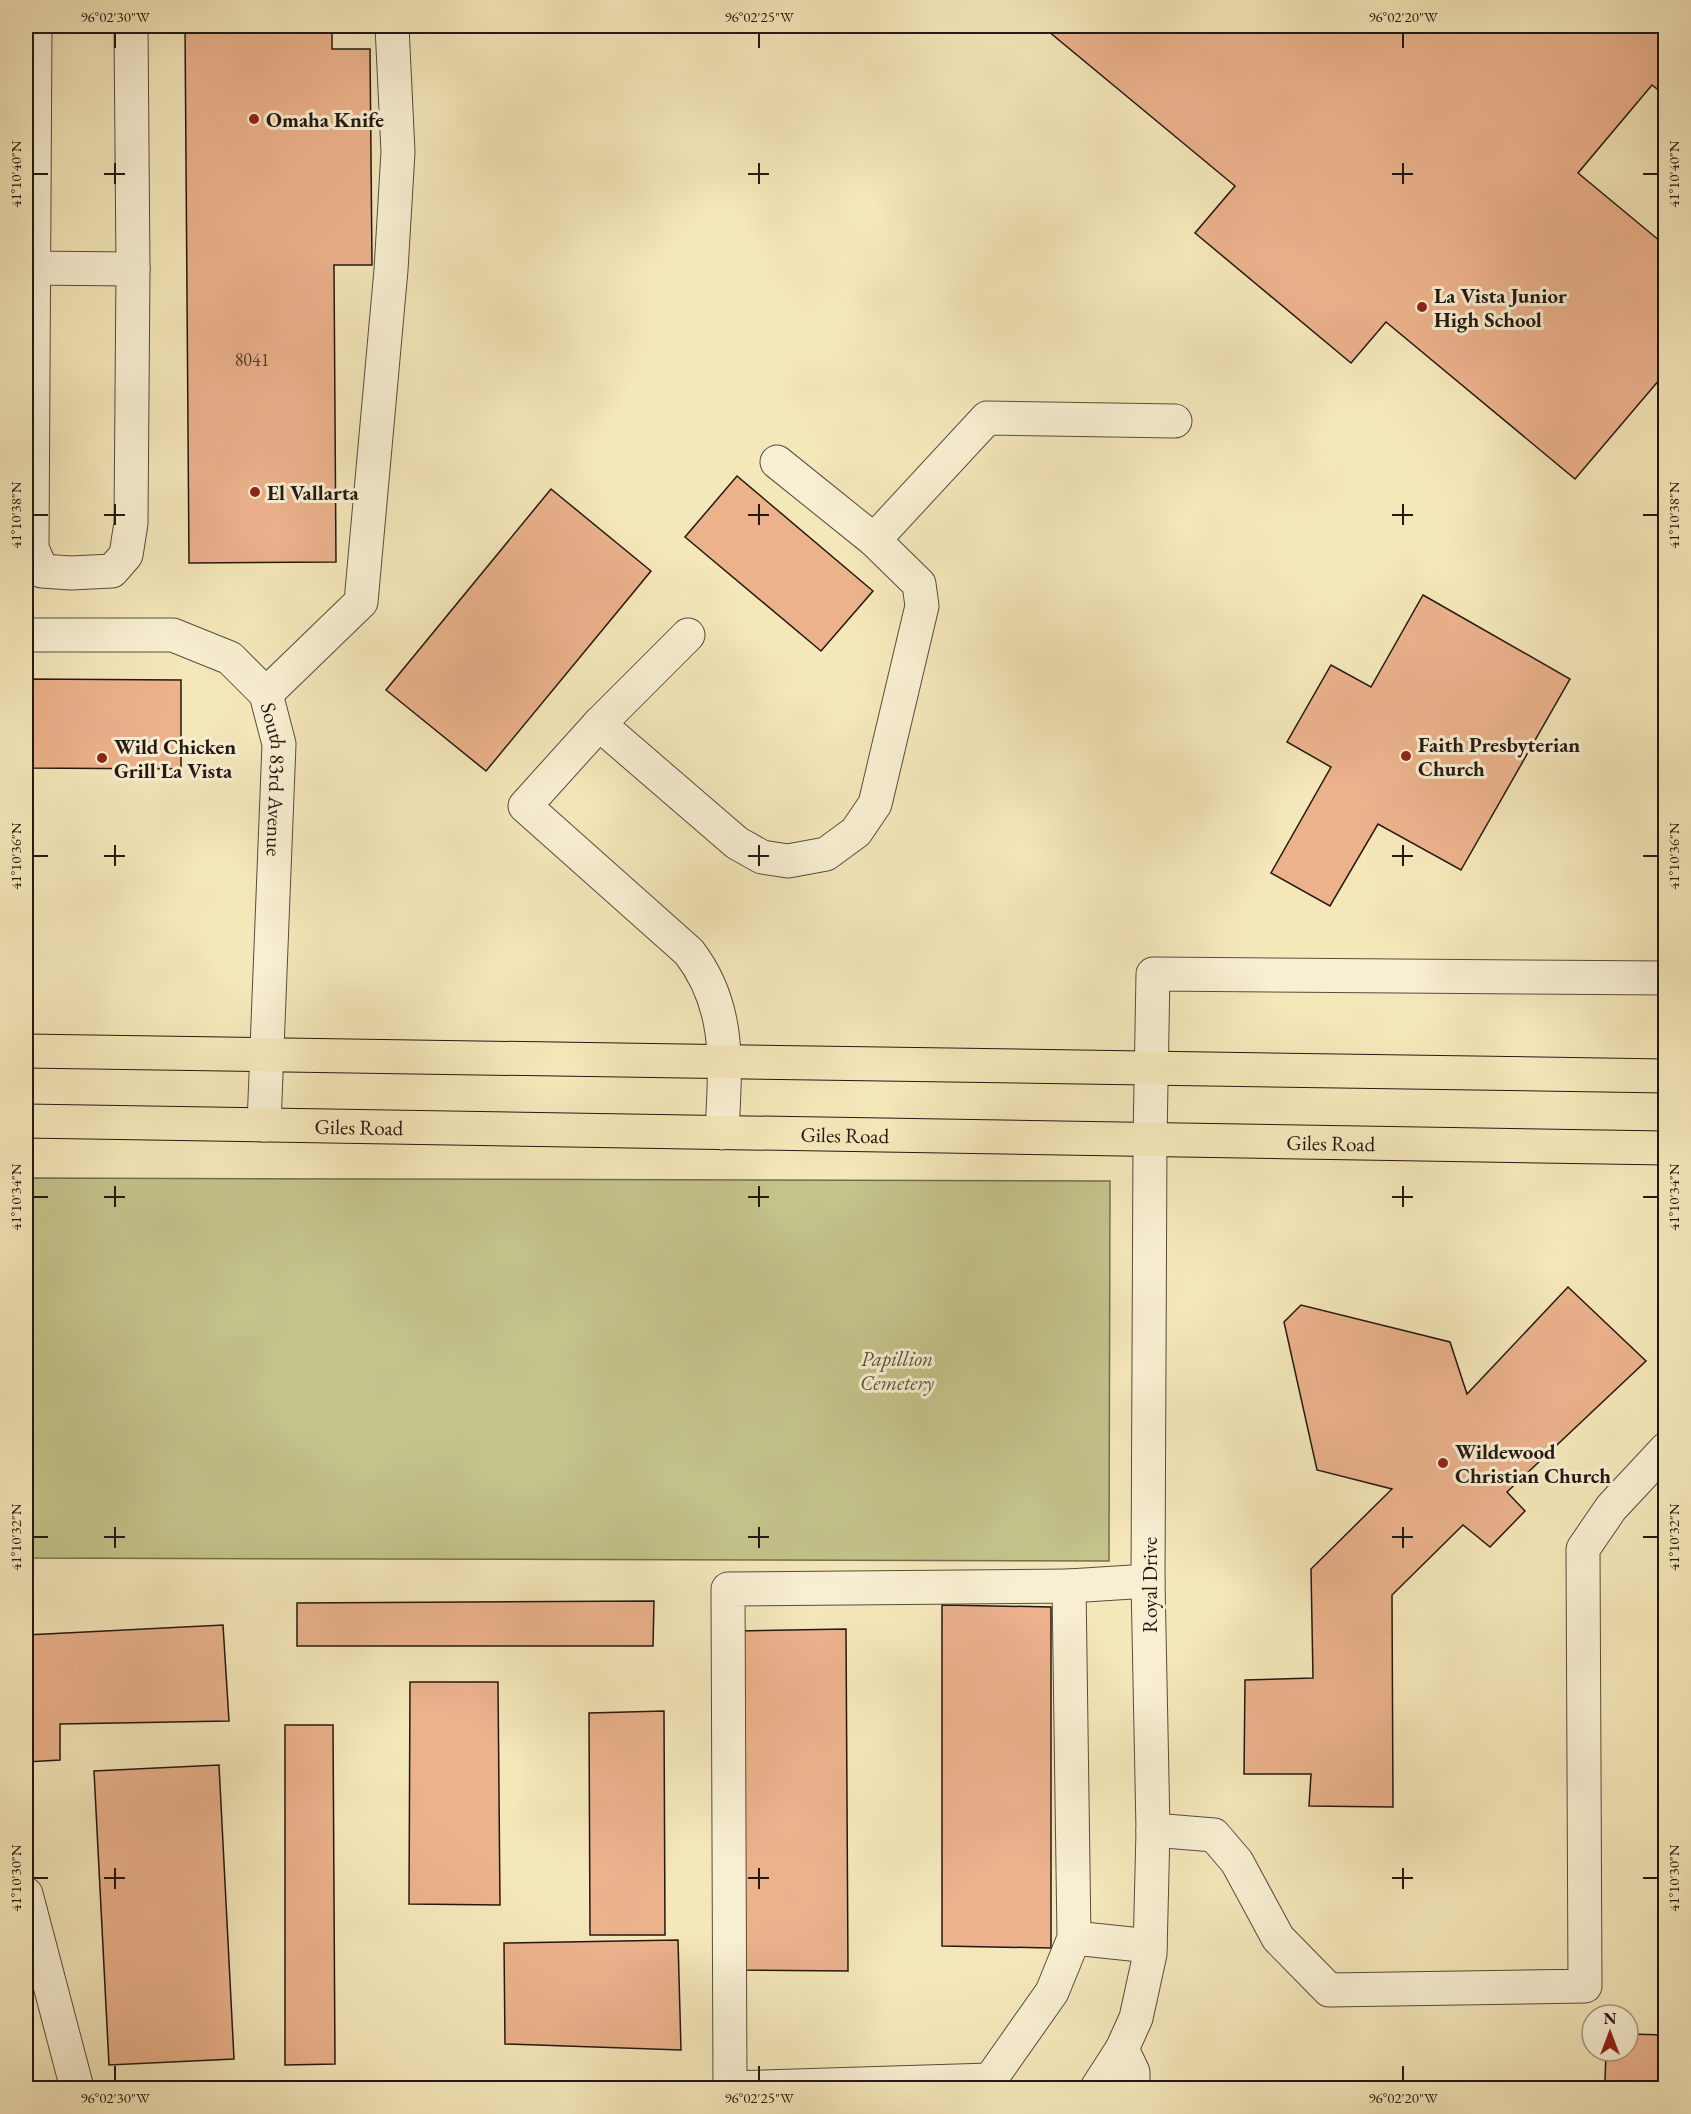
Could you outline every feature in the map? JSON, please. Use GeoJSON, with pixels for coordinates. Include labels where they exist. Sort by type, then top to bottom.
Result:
{"type":"FeatureCollection","features":[{"type":"Feature","properties":{"kind":"main road"},"geometry":{"type":"LineString","coordinates":[[26,1051],[1151,1069],[1665,1069]]}},
{"type":"Feature","properties":{"kind":"main road","name":"Giles Road"},"geometry":{"type":"LineString","coordinates":[[26,1121],[1665,1148]]}},
{"type":"Feature","properties":{"kind":"street"},"geometry":{"type":"LineString","coordinates":[[35,26],[30,268],[32,548],[42,571],[71,573],[112,571],[126,555],[131,523],[133,269],[131,26]]}},
{"type":"Feature","properties":{"kind":"street"},"geometry":{"type":"LineString","coordinates":[[266,694],[361,602],[390,282],[398,152],[392,26]]}},
{"type":"Feature","properties":{"kind":"street"},"geometry":{"type":"LineString","coordinates":[[30,268],[133,269]]}},
{"type":"Feature","properties":{"kind":"street"},"geometry":{"type":"LineString","coordinates":[[874,540],[987,418],[1175,421]]}},
{"type":"Feature","properties":{"kind":"street"},"geometry":{"type":"LineString","coordinates":[[599,723],[736,843],[762,857],[788,861],[826,854],[856,832],[875,804],[922,606],[919,584],[874,540],[777,462]]}},
{"type":"Feature","properties":{"kind":"street","name":"South 83rd Avenue"},"geometry":{"type":"LineString","coordinates":[[26,635],[173,634],[230,658],[266,694],[279,744],[264,1125]]}},
{"type":"Feature","properties":{"kind":"street"},"geometry":{"type":"LineString","coordinates":[[688,635],[599,723],[525,806],[689,952],[708,981],[724,1038],[722,1133]]}},
{"type":"Feature","properties":{"kind":"street","name":"Royal Drive"},"geometry":{"type":"LineString","coordinates":[[1097,2088],[1122,2049],[1136,2018],[1150,1954],[1153,1830],[1148,1581],[1153,974],[1665,978]]}},
{"type":"Feature","properties":{"kind":"street"},"geometry":{"type":"LineString","coordinates":[[1153,1830],[1214,1835],[1237,1862],[1278,1938],[1329,1990],[1585,1986],[1582,1549],[1611,1508],[1665,1449]]}},
{"type":"Feature","properties":{"kind":"street"},"geometry":{"type":"LineString","coordinates":[[1069,1586],[1074,1938],[1052,1992],[991,2084],[730,2088],[728,1589],[1069,1586],[1148,1581]]}},
{"type":"Feature","properties":{"kind":"street"},"geometry":{"type":"LineString","coordinates":[[26,1894],[77,2088]]}},
{"type":"Feature","properties":{"kind":"street"},"geometry":{"type":"LineString","coordinates":[[1074,1938],[1150,1946]]}},
{"type":"Feature","properties":{"kind":"street"},"geometry":{"type":"LineString","coordinates":[[1122,2049],[1133,2072],[1133,2088]]}},
{"type":"Feature","properties":{"kind":"green space","name":"Papillion Cemetery"},"geometry":{"type":"Polygon","coordinates":[[[26,1178],[1110,1181],[1109,1561],[26,1558],[26,1178]]]}},
{"type":"Feature","properties":{"kind":"building"},"geometry":{"type":"Polygon","coordinates":[[[185,26],[332,26],[332,49],[370,49],[372,265],[334,265],[336,562],[189,563],[185,26]]]}},
{"type":"Feature","properties":{"kind":"building"},"geometry":{"type":"Polygon","coordinates":[[[1042,26],[1666,26],[1666,96],[1652,85],[1578,173],[1666,246],[1666,372],[1575,479],[1386,322],[1351,363],[1195,233],[1235,186],[1042,26]]]}},
{"type":"Feature","properties":{"kind":"building"},"geometry":{"type":"Polygon","coordinates":[[[737,476],[873,591],[821,651],[685,537],[737,476]]]}},
{"type":"Feature","properties":{"kind":"building"},"geometry":{"type":"Polygon","coordinates":[[[551,489],[651,571],[486,771],[386,690],[551,489]]]}},
{"type":"Feature","properties":{"kind":"building"},"geometry":{"type":"Polygon","coordinates":[[[1423,595],[1570,679],[1461,870],[1378,824],[1330,906],[1271,873],[1331,767],[1287,742],[1331,665],[1371,687],[1423,595]]]}},
{"type":"Feature","properties":{"kind":"building"},"geometry":{"type":"Polygon","coordinates":[[[26,679],[181,680],[181,769],[26,768],[26,679]]]}},
{"type":"Feature","properties":{"kind":"building"},"geometry":{"type":"Polygon","coordinates":[[[1568,1287],[1646,1361],[1507,1492],[1525,1511],[1490,1547],[1463,1525],[1392,1595],[1393,1807],[1309,1806],[1311,1774],[1244,1774],[1245,1680],[1313,1678],[1311,1569],[1392,1489],[1317,1470],[1284,1322],[1301,1305],[1450,1342],[1467,1394],[1568,1287]]]}},
{"type":"Feature","properties":{"kind":"building"},"geometry":{"type":"Polygon","coordinates":[[[654,1601],[653,1646],[297,1646],[297,1603],[654,1601]]]}},
{"type":"Feature","properties":{"kind":"building"},"geometry":{"type":"Polygon","coordinates":[[[942,1605],[1051,1607],[1051,1948],[942,1946],[942,1605]]]}},
{"type":"Feature","properties":{"kind":"building"},"geometry":{"type":"Polygon","coordinates":[[[223,1625],[229,1721],[60,1724],[60,1760],[26,1762],[26,1635],[223,1625]]]}},
{"type":"Feature","properties":{"kind":"building"},"geometry":{"type":"Polygon","coordinates":[[[846,1629],[848,1971],[740,1970],[738,1631],[846,1629]]]}},
{"type":"Feature","properties":{"kind":"building"},"geometry":{"type":"Polygon","coordinates":[[[410,1682],[498,1682],[500,1905],[409,1904],[410,1682]]]}},
{"type":"Feature","properties":{"kind":"building"},"geometry":{"type":"Polygon","coordinates":[[[664,1711],[665,1935],[590,1935],[589,1713],[664,1711]]]}},
{"type":"Feature","properties":{"kind":"building"},"geometry":{"type":"Polygon","coordinates":[[[285,1725],[333,1725],[335,2064],[285,2065],[285,1725]]]}},
{"type":"Feature","properties":{"kind":"building"},"geometry":{"type":"Polygon","coordinates":[[[219,1765],[234,2059],[109,2065],[94,1771],[219,1765]]]}},
{"type":"Feature","properties":{"kind":"building"},"geometry":{"type":"Polygon","coordinates":[[[678,1940],[681,2050],[505,2044],[504,1943],[678,1940]]]}},
{"type":"Feature","properties":{"kind":"building"},"geometry":{"type":"Polygon","coordinates":[[[1640,2034],[1666,2035],[1664,2083],[1605,2081],[1606,2063],[1640,2063],[1640,2034]]]}},
{"type":"Feature","properties":{"kind":"place","name":"Omaha Knife"},"geometry":{"type":"Point","coordinates":[254,119]}},
{"type":"Feature","properties":{"kind":"place","name":"La Vista Junior High School"},"geometry":{"type":"Point","coordinates":[1422,307]}},
{"type":"Feature","properties":{"kind":"place","name":"El Vallarta"},"geometry":{"type":"Point","coordinates":[255,492]}},
{"type":"Feature","properties":{"kind":"place","name":"Faith Presbyterian Church"},"geometry":{"type":"Point","coordinates":[1406,756]}},
{"type":"Feature","properties":{"kind":"place","name":"Wild Chicken Grill La Vista"},"geometry":{"type":"Point","coordinates":[102,758]}},
{"type":"Feature","properties":{"kind":"place","name":"Wildewood Christian Church"},"geometry":{"type":"Point","coordinates":[1443,1463]}}]}
